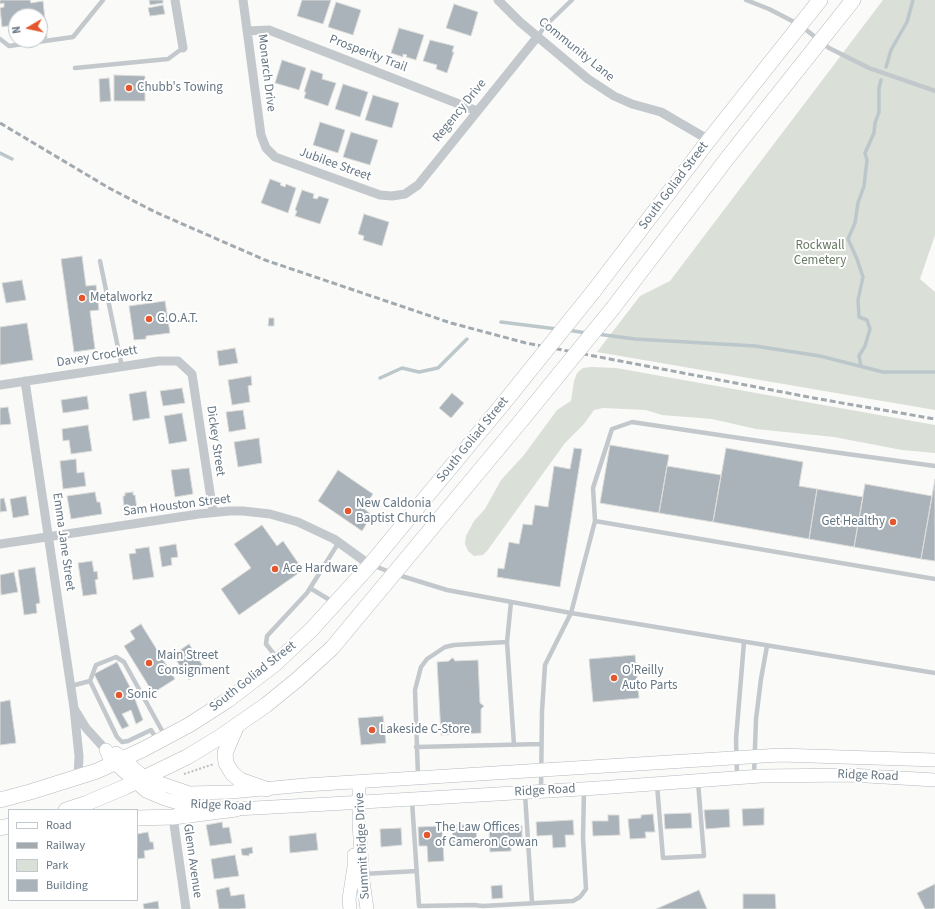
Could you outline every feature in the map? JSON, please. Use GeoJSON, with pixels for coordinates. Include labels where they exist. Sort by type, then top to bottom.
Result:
{"type":"FeatureCollection","features":[{"type":"Feature","properties":{"kind":"main road","name":"South Goliad Street"},"geometry":{"type":"LineString","coordinates":[[0,800],[97,771],[114,757],[162,739],[228,700],[279,660],[312,629],[370,565],[502,406],[593,292],[709,140],[820,0]]}},
{"type":"Feature","properties":{"kind":"main road","name":"South Goliad Street"},"geometry":{"type":"LineString","coordinates":[[69,809],[87,803],[140,780],[187,757],[266,705],[332,648],[395,574],[613,308],[729,156],[853,0]]}},
{"type":"Feature","properties":{"kind":"main road"},"geometry":{"type":"LineString","coordinates":[[237,725],[225,753],[226,763],[232,773],[240,780],[266,789]]}},
{"type":"Feature","properties":{"kind":"main road","name":"Ridge Road"},"geometry":{"type":"LineString","coordinates":[[140,780],[189,793],[231,792],[418,777],[755,756],[839,756],[935,760]]}},
{"type":"Feature","properties":{"kind":"main road","name":"Ridge Road"},"geometry":{"type":"LineString","coordinates":[[114,757],[140,780],[146,791],[165,799],[195,808],[236,809],[412,799],[584,789],[754,776],[850,775],[935,780]]}},
{"type":"Feature","properties":{"kind":"main road","name":"Summit Ridge Drive"},"geometry":{"type":"LineString","coordinates":[[354,782],[354,802],[359,823],[358,875],[367,909]]}},
{"type":"Feature","properties":{"kind":"main road"},"geometry":{"type":"LineString","coordinates":[[138,818],[173,817],[236,809]]}},
{"type":"Feature","properties":{"kind":"main road","name":"Summit Ridge Drive"},"geometry":{"type":"LineString","coordinates":[[350,909],[349,898],[358,875]]}},
{"type":"Feature","properties":{"kind":"street"},"geometry":{"type":"LineString","coordinates":[[175,0],[183,48]]}},
{"type":"Feature","properties":{"kind":"street","name":"Monarch Drive"},"geometry":{"type":"LineString","coordinates":[[243,0],[261,135],[266,148]]}},
{"type":"Feature","properties":{"kind":"street","name":"Community Lane"},"geometry":{"type":"LineString","coordinates":[[498,0],[520,22],[588,79],[614,96],[632,104],[661,112],[709,140]]}},
{"type":"Feature","properties":{"kind":"street","name":"Prosperity Trail"},"geometry":{"type":"LineString","coordinates":[[248,31],[269,30],[477,111]]}},
{"type":"Feature","properties":{"kind":"street","name":"Regency Drive"},"geometry":{"type":"LineString","coordinates":[[398,195],[405,194],[418,185],[538,36]]}},
{"type":"Feature","properties":{"kind":"street","name":"Jubilee Street"},"geometry":{"type":"LineString","coordinates":[[266,148],[275,157],[373,193],[392,196],[398,195]]}},
{"type":"Feature","properties":{"kind":"street","name":"Davey Crockett"},"geometry":{"type":"LineString","coordinates":[[0,385],[158,361],[178,361],[192,374]]}},
{"type":"Feature","properties":{"kind":"street","name":"Dickey Street"},"geometry":{"type":"LineString","coordinates":[[192,374],[213,512]]}},
{"type":"Feature","properties":{"kind":"street","name":"Emma Jane Street"},"geometry":{"type":"LineString","coordinates":[[25,381],[74,708],[79,756],[78,777]]}},
{"type":"Feature","properties":{"kind":"street","name":"Sam Houston Street"},"geometry":{"type":"LineString","coordinates":[[0,544],[213,512],[250,512],[282,517],[321,532],[339,542],[370,565]]}},
{"type":"Feature","properties":{"kind":"street","name":"Emma Jane Street"},"geometry":{"type":"LineString","coordinates":[[74,708],[86,728],[114,757]]}},
{"type":"Feature","properties":{"kind":"street","name":"Glenn Avenue"},"geometry":{"type":"LineString","coordinates":[[173,817],[186,909]]}},
{"type":"Feature","properties":{"kind":"lane"},"geometry":{"type":"LineString","coordinates":[[0,39],[9,46],[73,37],[102,0]]}},
{"type":"Feature","properties":{"kind":"lane"},"geometry":{"type":"LineString","coordinates":[[538,36],[545,26],[572,0]]}},
{"type":"Feature","properties":{"kind":"lane"},"geometry":{"type":"LineString","coordinates":[[746,0],[769,9],[800,25],[829,48],[869,68],[894,78],[935,91]]}},
{"type":"Feature","properties":{"kind":"lane"},"geometry":{"type":"LineString","coordinates":[[75,68],[168,59],[183,48]]}},
{"type":"Feature","properties":{"kind":"lane"},"geometry":{"type":"LineString","coordinates":[[100,261],[122,367]]}},
{"type":"Feature","properties":{"kind":"lane"},"geometry":{"type":"LineString","coordinates":[[541,791],[541,744],[545,665],[571,613],[595,520],[593,488],[612,429],[632,422],[935,466]]}},
{"type":"Feature","properties":{"kind":"lane"},"geometry":{"type":"LineString","coordinates":[[595,520],[935,579]]}},
{"type":"Feature","properties":{"kind":"lane"},"geometry":{"type":"LineString","coordinates":[[279,660],[266,644],[267,636],[307,593],[339,542]]}},
{"type":"Feature","properties":{"kind":"lane"},"geometry":{"type":"LineString","coordinates":[[370,565],[447,590],[571,613],[935,673]]}},
{"type":"Feature","properties":{"kind":"lane"},"geometry":{"type":"LineString","coordinates":[[310,588],[336,604]]}},
{"type":"Feature","properties":{"kind":"lane"},"geometry":{"type":"LineString","coordinates":[[511,602],[508,642],[514,745]]}},
{"type":"Feature","properties":{"kind":"lane"},"geometry":{"type":"LineString","coordinates":[[418,777],[415,690],[421,667],[427,659],[445,647],[454,645],[508,642]]}},
{"type":"Feature","properties":{"kind":"lane"},"geometry":{"type":"LineString","coordinates":[[737,778],[736,739],[744,642]]}},
{"type":"Feature","properties":{"kind":"lane"},"geometry":{"type":"LineString","coordinates":[[754,776],[756,719],[767,646]]}},
{"type":"Feature","properties":{"kind":"lane"},"geometry":{"type":"LineString","coordinates":[[116,657],[124,662],[162,739],[151,730],[128,741],[122,742],[117,737],[90,681],[96,665],[116,657]]}},
{"type":"Feature","properties":{"kind":"lane"},"geometry":{"type":"LineString","coordinates":[[71,686],[90,681]]}},
{"type":"Feature","properties":{"kind":"lane"},"geometry":{"type":"LineString","coordinates":[[416,747],[541,744]]}},
{"type":"Feature","properties":{"kind":"lane"},"geometry":{"type":"LineString","coordinates":[[657,783],[663,858],[704,856],[698,780]]}},
{"type":"Feature","properties":{"kind":"lane"},"geometry":{"type":"LineString","coordinates":[[412,799],[419,906],[483,906],[573,901],[580,897],[586,889],[583,838],[585,802],[584,789]]}},
{"type":"Feature","properties":{"kind":"lane"},"geometry":{"type":"LineString","coordinates":[[525,792],[532,903]]}},
{"type":"Feature","properties":{"kind":"lane"},"geometry":{"type":"LineString","coordinates":[[358,875],[417,871]]}},
{"type":"Feature","properties":{"kind":"path"},"geometry":{"type":"LineString","coordinates":[[178,776],[219,762]]}},
{"type":"Feature","properties":{"kind":"green space","name":"Rockwall Cemetery"},"geometry":{"type":"Polygon","coordinates":[[[883,0],[935,0],[935,235],[920,279],[935,292],[935,410],[597,352],[640,296],[670,281],[883,0]]]}},
{"type":"Feature","properties":{"kind":"green space"},"geometry":{"type":"Polygon","coordinates":[[[583,368],[616,368],[935,425],[935,453],[902,450],[834,437],[756,429],[712,419],[662,415],[646,410],[603,408],[594,410],[584,424],[565,443],[487,551],[483,555],[474,556],[468,551],[465,544],[466,536],[474,521],[485,509],[501,480],[524,455],[557,410],[571,401],[574,381],[577,373],[583,368]]]}},
{"type":"Feature","properties":{"kind":"building"},"geometry":{"type":"Polygon","coordinates":[[[0,0],[30,0],[31,3],[43,1],[44,8],[8,8],[8,26],[2,27],[0,8],[4,7],[4,3],[0,4],[0,0]]]}},
{"type":"Feature","properties":{"kind":"building"},"geometry":{"type":"Polygon","coordinates":[[[149,0],[163,0],[163,3],[150,5],[149,0]]]}},
{"type":"Feature","properties":{"kind":"building"},"geometry":{"type":"Polygon","coordinates":[[[302,0],[331,0],[323,24],[297,16],[302,0]]]}},
{"type":"Feature","properties":{"kind":"building"},"geometry":{"type":"Polygon","coordinates":[[[336,2],[361,10],[353,35],[328,27],[336,2]]]}},
{"type":"Feature","properties":{"kind":"building"},"geometry":{"type":"Polygon","coordinates":[[[454,4],[478,12],[471,36],[446,28],[454,4]]]}},
{"type":"Feature","properties":{"kind":"building"},"geometry":{"type":"Polygon","coordinates":[[[163,5],[165,14],[150,16],[148,8],[163,5]]]}},
{"type":"Feature","properties":{"kind":"building"},"geometry":{"type":"Polygon","coordinates":[[[399,28],[424,35],[416,60],[406,57],[407,55],[403,54],[403,57],[391,53],[399,28]]]}},
{"type":"Feature","properties":{"kind":"building"},"geometry":{"type":"Polygon","coordinates":[[[430,40],[454,46],[452,52],[454,52],[447,73],[436,69],[437,65],[423,61],[430,40]]]}},
{"type":"Feature","properties":{"kind":"building"},"geometry":{"type":"Polygon","coordinates":[[[282,60],[306,68],[299,90],[275,83],[282,60]]]}},
{"type":"Feature","properties":{"kind":"building"},"geometry":{"type":"Polygon","coordinates":[[[311,70],[323,74],[322,79],[336,83],[328,106],[304,98],[306,92],[304,92],[311,70]]]}},
{"type":"Feature","properties":{"kind":"building","name":"Chubb's Towing"},"geometry":{"type":"Polygon","coordinates":[[[114,75],[145,76],[145,101],[114,101],[114,75]]]}},
{"type":"Feature","properties":{"kind":"building"},"geometry":{"type":"Polygon","coordinates":[[[109,78],[111,101],[100,102],[99,79],[109,78]]]}},
{"type":"Feature","properties":{"kind":"building"},"geometry":{"type":"Polygon","coordinates":[[[343,84],[368,92],[360,117],[335,109],[343,84]]]}},
{"type":"Feature","properties":{"kind":"building"},"geometry":{"type":"Polygon","coordinates":[[[373,95],[399,103],[392,128],[365,120],[373,95]]]}},
{"type":"Feature","properties":{"kind":"building"},"geometry":{"type":"Polygon","coordinates":[[[320,122],[345,130],[338,153],[313,145],[320,122]]]}},
{"type":"Feature","properties":{"kind":"building"},"geometry":{"type":"Polygon","coordinates":[[[351,132],[378,140],[370,165],[343,157],[351,132]]]}},
{"type":"Feature","properties":{"kind":"building"},"geometry":{"type":"Polygon","coordinates":[[[270,179],[281,183],[280,185],[285,187],[286,184],[296,188],[288,213],[261,203],[270,179]]]}},
{"type":"Feature","properties":{"kind":"building"},"geometry":{"type":"Polygon","coordinates":[[[302,190],[314,194],[313,198],[317,199],[319,196],[329,199],[320,224],[295,216],[297,211],[295,210],[302,190]]]}},
{"type":"Feature","properties":{"kind":"building"},"geometry":{"type":"Polygon","coordinates":[[[364,214],[389,222],[382,246],[363,240],[364,236],[358,234],[364,214]]]}},
{"type":"Feature","properties":{"kind":"building","name":"Metalworkz"},"geometry":{"type":"Polygon","coordinates":[[[82,256],[86,286],[96,285],[99,310],[90,311],[95,349],[74,352],[61,259],[82,256]]]}},
{"type":"Feature","properties":{"kind":"building"},"geometry":{"type":"Polygon","coordinates":[[[22,280],[26,300],[6,303],[2,283],[22,280]]]}},
{"type":"Feature","properties":{"kind":"building","name":"G.O.A.T."},"geometry":{"type":"Polygon","coordinates":[[[165,301],[170,333],[146,336],[146,339],[134,340],[129,306],[165,301]]]}},
{"type":"Feature","properties":{"kind":"building"},"geometry":{"type":"Polygon","coordinates":[[[269,318],[274,318],[274,326],[268,326],[269,318]]]}},
{"type":"Feature","properties":{"kind":"building"},"geometry":{"type":"Polygon","coordinates":[[[27,323],[33,360],[0,365],[0,327],[27,323]]]}},
{"type":"Feature","properties":{"kind":"building"},"geometry":{"type":"Polygon","coordinates":[[[235,348],[238,363],[219,366],[217,351],[235,348]]]}},
{"type":"Feature","properties":{"kind":"building"},"geometry":{"type":"Polygon","coordinates":[[[251,376],[252,385],[248,386],[250,402],[232,405],[228,380],[251,376]]]}},
{"type":"Feature","properties":{"kind":"building"},"geometry":{"type":"Polygon","coordinates":[[[182,388],[185,403],[163,406],[160,391],[182,388]]]}},
{"type":"Feature","properties":{"kind":"building"},"geometry":{"type":"Polygon","coordinates":[[[146,391],[150,418],[133,421],[129,394],[146,391]]]}},
{"type":"Feature","properties":{"kind":"building"},"geometry":{"type":"Polygon","coordinates":[[[452,393],[464,403],[451,418],[439,408],[452,393]]]}},
{"type":"Feature","properties":{"kind":"building"},"geometry":{"type":"Polygon","coordinates":[[[87,396],[89,409],[63,413],[61,400],[87,396]]]}},
{"type":"Feature","properties":{"kind":"building"},"geometry":{"type":"Polygon","coordinates":[[[8,407],[11,424],[0,425],[0,408],[8,407]]]}},
{"type":"Feature","properties":{"kind":"building"},"geometry":{"type":"Polygon","coordinates":[[[243,410],[246,429],[229,432],[226,412],[243,410]]]}},
{"type":"Feature","properties":{"kind":"building"},"geometry":{"type":"Polygon","coordinates":[[[182,413],[187,441],[169,444],[164,416],[182,413]]]}},
{"type":"Feature","properties":{"kind":"building"},"geometry":{"type":"Polygon","coordinates":[[[88,425],[92,451],[71,454],[69,440],[63,441],[62,429],[88,425]]]}},
{"type":"Feature","properties":{"kind":"building"},"geometry":{"type":"Polygon","coordinates":[[[259,438],[262,463],[238,467],[234,442],[259,438]]]}},
{"type":"Feature","properties":{"kind":"building"},"geometry":{"type":"Polygon","coordinates":[[[610,445],[669,455],[659,513],[600,503],[610,445]]]}},
{"type":"Feature","properties":{"kind":"building"},"geometry":{"type":"Polygon","coordinates":[[[574,448],[582,449],[560,587],[497,577],[498,568],[504,569],[509,542],[519,544],[523,524],[532,525],[535,505],[548,507],[554,466],[570,469],[574,448]]]}},
{"type":"Feature","properties":{"kind":"building"},"geometry":{"type":"Polygon","coordinates":[[[726,448],[803,462],[799,486],[817,489],[809,539],[713,522],[726,448]]]}},
{"type":"Feature","properties":{"kind":"building"},"geometry":{"type":"Polygon","coordinates":[[[76,459],[77,473],[84,472],[86,486],[63,489],[60,461],[76,459]]]}},
{"type":"Feature","properties":{"kind":"building"},"geometry":{"type":"Polygon","coordinates":[[[667,466],[721,475],[713,522],[659,513],[667,466]]]}},
{"type":"Feature","properties":{"kind":"building"},"geometry":{"type":"Polygon","coordinates":[[[189,468],[193,494],[175,497],[171,470],[189,468]]]}},
{"type":"Feature","properties":{"kind":"building"},"geometry":{"type":"Polygon","coordinates":[[[338,470],[373,494],[363,508],[372,515],[362,531],[318,501],[338,470]]]}},
{"type":"Feature","properties":{"kind":"building"},"geometry":{"type":"Polygon","coordinates":[[[935,479],[935,561],[921,559],[935,479]]]}},
{"type":"Feature","properties":{"kind":"building","name":"Get Healthy"},"geometry":{"type":"Polygon","coordinates":[[[865,484],[932,496],[921,559],[854,547],[865,484]]]}},
{"type":"Feature","properties":{"kind":"building"},"geometry":{"type":"Polygon","coordinates":[[[817,489],[863,497],[854,547],[809,539],[817,489]]]}},
{"type":"Feature","properties":{"kind":"building"},"geometry":{"type":"Polygon","coordinates":[[[95,492],[97,502],[100,502],[102,514],[71,519],[67,496],[95,492]]]}},
{"type":"Feature","properties":{"kind":"building"},"geometry":{"type":"Polygon","coordinates":[[[133,492],[133,495],[135,495],[137,509],[135,509],[135,512],[126,513],[126,510],[124,511],[123,496],[125,496],[125,493],[133,492]]]}},
{"type":"Feature","properties":{"kind":"building"},"geometry":{"type":"Polygon","coordinates":[[[26,496],[29,515],[13,518],[10,499],[26,496]]]}},
{"type":"Feature","properties":{"kind":"building"},"geometry":{"type":"Polygon","coordinates":[[[4,498],[7,511],[0,512],[0,499],[4,498]]]}},
{"type":"Feature","properties":{"kind":"building","name":"Ace Hardware"},"geometry":{"type":"Polygon","coordinates":[[[262,525],[277,546],[283,541],[303,570],[239,615],[221,589],[251,568],[234,544],[262,525]]]}},
{"type":"Feature","properties":{"kind":"building"},"geometry":{"type":"Polygon","coordinates":[[[176,544],[178,557],[171,558],[172,565],[162,567],[159,547],[176,544]]]}},
{"type":"Feature","properties":{"kind":"building"},"geometry":{"type":"Polygon","coordinates":[[[149,547],[154,577],[133,580],[129,554],[136,553],[135,549],[149,547]]]}},
{"type":"Feature","properties":{"kind":"building"},"geometry":{"type":"Polygon","coordinates":[[[92,561],[94,572],[97,571],[98,579],[95,580],[97,594],[83,596],[78,563],[92,561]]]}},
{"type":"Feature","properties":{"kind":"building"},"geometry":{"type":"Polygon","coordinates":[[[35,567],[40,603],[36,604],[37,613],[24,615],[18,570],[35,567]]]}},
{"type":"Feature","properties":{"kind":"building"},"geometry":{"type":"Polygon","coordinates":[[[14,572],[18,592],[1,595],[0,575],[14,572]]]}},
{"type":"Feature","properties":{"kind":"building","name":"Main Street Consignment"},"geometry":{"type":"Polygon","coordinates":[[[141,624],[175,679],[153,693],[124,646],[135,639],[130,631],[141,624]]]}},
{"type":"Feature","properties":{"kind":"building"},"geometry":{"type":"Polygon","coordinates":[[[189,644],[205,669],[189,680],[173,655],[189,644]]]}},
{"type":"Feature","properties":{"kind":"building","name":"O'Reilly Auto Parts"},"geometry":{"type":"Polygon","coordinates":[[[635,655],[639,698],[593,702],[589,659],[635,655]]]}},
{"type":"Feature","properties":{"kind":"building"},"geometry":{"type":"Polygon","coordinates":[[[452,658],[455,661],[478,660],[480,703],[484,706],[481,709],[481,733],[441,735],[437,662],[449,661],[452,658]]]}},
{"type":"Feature","properties":{"kind":"building","name":"Sonic"},"geometry":{"type":"Polygon","coordinates":[[[117,662],[131,689],[143,720],[136,724],[131,710],[122,714],[129,726],[122,729],[94,674],[117,662]]]}},
{"type":"Feature","properties":{"kind":"building"},"geometry":{"type":"Polygon","coordinates":[[[10,700],[16,743],[0,745],[0,702],[10,700]]]}},
{"type":"Feature","properties":{"kind":"building","name":"Lakeside C-Store"},"geometry":{"type":"Polygon","coordinates":[[[383,716],[386,743],[361,745],[358,718],[383,716]]]}},
{"type":"Feature","properties":{"kind":"building"},"geometry":{"type":"Polygon","coordinates":[[[764,808],[764,825],[743,826],[742,809],[764,808]]]}},
{"type":"Feature","properties":{"kind":"building"},"geometry":{"type":"Polygon","coordinates":[[[729,809],[730,827],[706,829],[704,810],[729,809]]]}},
{"type":"Feature","properties":{"kind":"building"},"geometry":{"type":"Polygon","coordinates":[[[691,813],[692,828],[665,829],[664,814],[691,813]]]}},
{"type":"Feature","properties":{"kind":"building"},"geometry":{"type":"Polygon","coordinates":[[[653,814],[655,832],[645,832],[646,838],[630,839],[628,819],[641,818],[641,815],[653,814]]]}},
{"type":"Feature","properties":{"kind":"building"},"geometry":{"type":"Polygon","coordinates":[[[608,815],[619,815],[620,835],[593,836],[592,821],[608,821],[608,815]]]}},
{"type":"Feature","properties":{"kind":"building"},"geometry":{"type":"Polygon","coordinates":[[[573,820],[574,835],[565,835],[566,847],[553,848],[552,835],[537,836],[536,822],[573,820]]]}},
{"type":"Feature","properties":{"kind":"building"},"geometry":{"type":"Polygon","coordinates":[[[222,822],[223,828],[229,827],[232,843],[210,846],[206,825],[222,822]]]}},
{"type":"Feature","properties":{"kind":"building"},"geometry":{"type":"Polygon","coordinates":[[[476,824],[477,844],[453,845],[452,825],[476,824]]]}},
{"type":"Feature","properties":{"kind":"building"},"geometry":{"type":"Polygon","coordinates":[[[442,826],[444,861],[428,862],[427,846],[419,846],[418,827],[442,826]]]}},
{"type":"Feature","properties":{"kind":"building"},"geometry":{"type":"Polygon","coordinates":[[[522,826],[522,841],[511,842],[511,851],[490,852],[489,827],[522,826]]]}},
{"type":"Feature","properties":{"kind":"building"},"geometry":{"type":"Polygon","coordinates":[[[401,828],[402,845],[381,847],[380,829],[401,828]]]}},
{"type":"Feature","properties":{"kind":"building"},"geometry":{"type":"Polygon","coordinates":[[[148,832],[150,842],[153,842],[154,849],[144,851],[145,858],[138,859],[138,834],[148,832]]]}},
{"type":"Feature","properties":{"kind":"building"},"geometry":{"type":"Polygon","coordinates":[[[316,833],[318,850],[290,853],[289,836],[316,833]]]}},
{"type":"Feature","properties":{"kind":"building"},"geometry":{"type":"Polygon","coordinates":[[[252,847],[253,853],[249,854],[249,856],[242,855],[241,849],[252,847]]]}},
{"type":"Feature","properties":{"kind":"building"},"geometry":{"type":"Polygon","coordinates":[[[235,855],[239,876],[214,879],[211,859],[235,855]]]}},
{"type":"Feature","properties":{"kind":"building"},"geometry":{"type":"Polygon","coordinates":[[[935,884],[935,908],[925,909],[917,893],[935,884]]]}},
{"type":"Feature","properties":{"kind":"building"},"geometry":{"type":"Polygon","coordinates":[[[502,885],[503,898],[492,899],[491,886],[502,885]]]}},
{"type":"Feature","properties":{"kind":"building"},"geometry":{"type":"Polygon","coordinates":[[[229,887],[231,896],[244,894],[246,908],[219,909],[216,890],[229,887]]]}},
{"type":"Feature","properties":{"kind":"building"},"geometry":{"type":"Polygon","coordinates":[[[699,890],[707,909],[656,909],[699,890]]]}},
{"type":"Feature","properties":{"kind":"building"},"geometry":{"type":"Polygon","coordinates":[[[743,894],[775,894],[776,909],[743,909],[743,894]]]}},
{"type":"Feature","properties":{"kind":"building"},"geometry":{"type":"Polygon","coordinates":[[[158,901],[159,909],[144,909],[143,904],[158,901]]]}},
{"type":"Feature","properties":{"kind":"waterway"},"geometry":{"type":"LineString","coordinates":[[886,67],[891,50],[907,22],[913,0]]}},
{"type":"Feature","properties":{"kind":"waterway"},"geometry":{"type":"LineString","coordinates":[[861,366],[859,356],[865,346],[870,329],[867,320],[859,317],[858,300],[863,277],[848,239],[855,223],[858,203],[864,186],[867,160],[865,153],[874,133],[875,123],[879,112],[879,88],[881,80]]}},
{"type":"Feature","properties":{"kind":"waterway"},"geometry":{"type":"LineString","coordinates":[[0,153],[12,159]]}},
{"type":"Feature","properties":{"kind":"waterway"},"geometry":{"type":"LineString","coordinates":[[501,322],[557,329]]}},
{"type":"Feature","properties":{"kind":"waterway"},"geometry":{"type":"LineString","coordinates":[[567,330],[587,333]]}},
{"type":"Feature","properties":{"kind":"waterway"},"geometry":{"type":"LineString","coordinates":[[597,334],[635,339],[755,346],[820,356],[883,372],[935,372]]}},
{"type":"Feature","properties":{"kind":"waterway"},"geometry":{"type":"LineString","coordinates":[[380,378],[402,368],[419,372],[438,368],[467,339]]}},
{"type":"Feature","properties":{"kind":"railway"},"geometry":{"type":"LineString","coordinates":[[0,123],[109,188],[155,212],[265,260],[451,323],[526,343],[819,399],[935,419]]}},
{"type":"Feature","properties":{"kind":"place","name":"Chubb's Towing"},"geometry":{"type":"Point","coordinates":[129,88]}},
{"type":"Feature","properties":{"kind":"place","name":"Metalworkz"},"geometry":{"type":"Point","coordinates":[82,298]}},
{"type":"Feature","properties":{"kind":"place","name":"G.O.A.T."},"geometry":{"type":"Point","coordinates":[149,319]}},
{"type":"Feature","properties":{"kind":"place","name":"New Caldonia Baptist Church"},"geometry":{"type":"Point","coordinates":[348,511]}},
{"type":"Feature","properties":{"kind":"place","name":"Get Healthy"},"geometry":{"type":"Point","coordinates":[893,522]}},
{"type":"Feature","properties":{"kind":"place","name":"Ace Hardware"},"geometry":{"type":"Point","coordinates":[275,569]}},
{"type":"Feature","properties":{"kind":"place","name":"Main Street Consignment"},"geometry":{"type":"Point","coordinates":[149,663]}},
{"type":"Feature","properties":{"kind":"place","name":"O'Reilly Auto Parts"},"geometry":{"type":"Point","coordinates":[614,678]}},
{"type":"Feature","properties":{"kind":"place","name":"Sonic"},"geometry":{"type":"Point","coordinates":[119,695]}},
{"type":"Feature","properties":{"kind":"place","name":"Lakeside C-Store"},"geometry":{"type":"Point","coordinates":[372,730]}},
{"type":"Feature","properties":{"kind":"place","name":"The Law Offices of Cameron Cowan"},"geometry":{"type":"Point","coordinates":[427,835]}}]}
